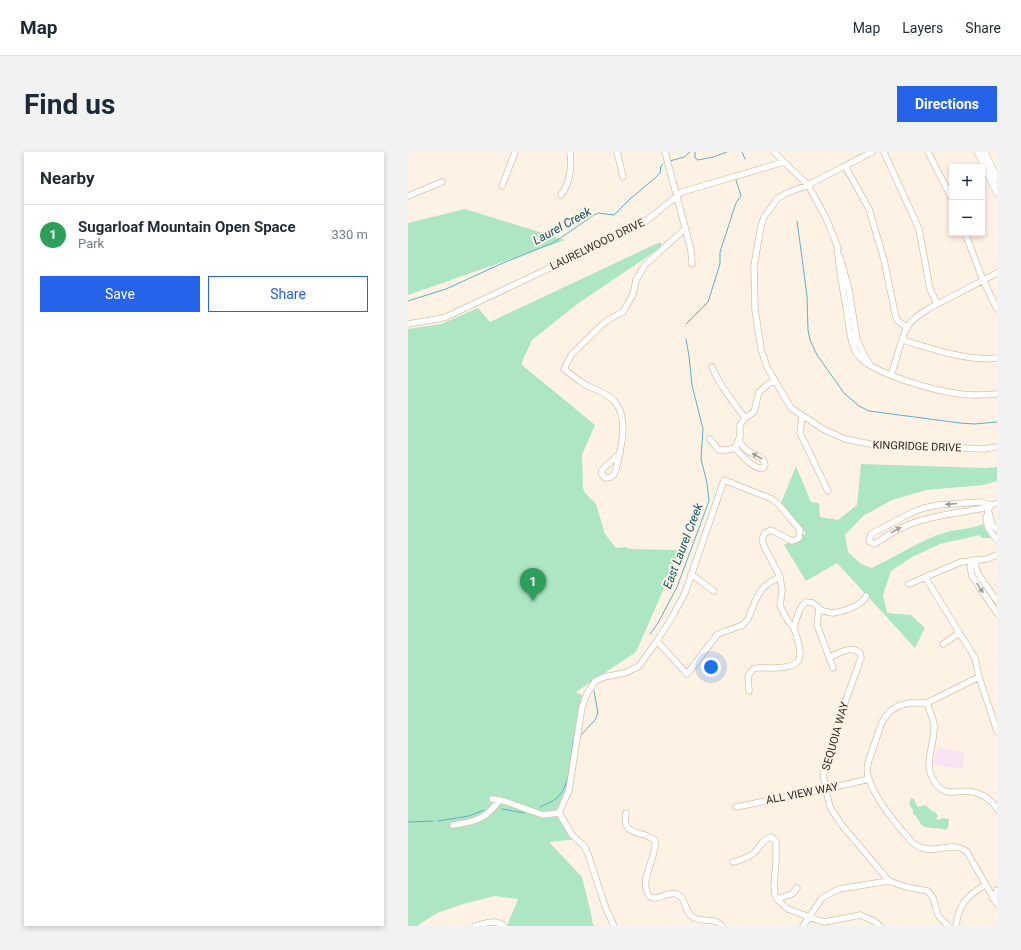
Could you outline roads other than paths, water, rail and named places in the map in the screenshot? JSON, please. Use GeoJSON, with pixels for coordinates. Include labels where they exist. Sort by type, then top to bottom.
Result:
{"type":"FeatureCollection","features":[{"type":"Feature","properties":{"kind":"main road"},"geometry":{"type":"LineString","coordinates":[[978,152],[996,181]]}},
{"type":"Feature","properties":{"kind":"main road"},"geometry":{"type":"LineString","coordinates":[[984,152],[996,181],[997,192]]}},
{"type":"Feature","properties":{"kind":"street"},"geometry":{"type":"LineString","coordinates":[[502,186],[515,152]]}},
{"type":"Feature","properties":{"kind":"street"},"geometry":{"type":"LineString","coordinates":[[561,195],[567,186],[570,152]]}},
{"type":"Feature","properties":{"kind":"street"},"geometry":{"type":"LineString","coordinates":[[617,152],[623,177]]}},
{"type":"Feature","properties":{"kind":"street"},"geometry":{"type":"LineString","coordinates":[[665,152],[686,228],[691,250],[692,264]]}},
{"type":"Feature","properties":{"kind":"street"},"geometry":{"type":"LineString","coordinates":[[774,152],[808,185],[826,218],[837,246],[849,290],[859,345],[870,366],[891,375],[949,392],[972,395],[997,394]]}},
{"type":"Feature","properties":{"kind":"street","name":"KINGRIDGE DRIVE"},"geometry":{"type":"LineString","coordinates":[[872,152],[808,185],[793,190],[778,198],[764,216],[754,266],[755,309],[761,348],[767,367],[791,408],[823,429],[846,439],[870,444],[984,449],[997,448]]}},
{"type":"Feature","properties":{"kind":"street"},"geometry":{"type":"LineString","coordinates":[[884,152],[919,229],[930,289],[936,304]]}},
{"type":"Feature","properties":{"kind":"street"},"geometry":{"type":"LineString","coordinates":[[928,152],[949,194]]}},
{"type":"Feature","properties":{"kind":"street","name":"LAURELWOOD DRIVE"},"geometry":{"type":"LineString","coordinates":[[408,324],[446,316],[641,225],[649,220],[677,194],[784,162]]}},
{"type":"Feature","properties":{"kind":"street"},"geometry":{"type":"LineString","coordinates":[[845,166],[869,209],[884,260],[897,320],[907,328]]}},
{"type":"Feature","properties":{"kind":"street"},"geometry":{"type":"LineString","coordinates":[[408,196],[442,182]]}},
{"type":"Feature","properties":{"kind":"street"},"geometry":{"type":"LineString","coordinates":[[620,453],[623,435],[623,421],[616,402],[610,397],[583,383],[564,369],[572,354],[606,321],[623,312],[633,294],[636,280],[645,265],[686,228]]}},
{"type":"Feature","properties":{"kind":"street"},"geometry":{"type":"LineString","coordinates":[[966,236],[982,280],[997,309]]}},
{"type":"Feature","properties":{"kind":"street"},"geometry":{"type":"LineString","coordinates":[[891,375],[907,328],[919,314],[997,273]]}},
{"type":"Feature","properties":{"kind":"street"},"geometry":{"type":"LineString","coordinates":[[903,340],[941,352],[987,359],[997,358]]}},
{"type":"Feature","properties":{"kind":"street"},"geometry":{"type":"LineString","coordinates":[[712,367],[728,395],[745,418]]}},
{"type":"Feature","properties":{"kind":"street"},"geometry":{"type":"LineString","coordinates":[[710,440],[720,450],[735,448],[740,437],[740,425],[745,418],[754,412],[759,392],[774,381]]}},
{"type":"Feature","properties":{"kind":"street"},"geometry":{"type":"LineString","coordinates":[[802,416],[800,433],[828,491]]}},
{"type":"Feature","properties":{"kind":"street"},"geometry":{"type":"LineString","coordinates":[[735,448],[759,469],[763,468],[765,465],[765,461],[747,450],[739,441]]}},
{"type":"Feature","properties":{"kind":"street"},"geometry":{"type":"LineString","coordinates":[[559,813],[569,790],[582,707],[592,685],[595,681],[604,677],[625,673],[639,666],[657,641],[685,593],[724,480],[772,500],[781,507],[800,530],[799,538],[792,541],[771,530],[765,533],[762,539],[780,577],[782,590],[780,606],[788,621],[794,628],[801,651],[800,658],[793,666],[786,668],[753,669],[748,676],[749,691]]}},
{"type":"Feature","properties":{"kind":"street"},"geometry":{"type":"LineString","coordinates":[[990,505],[980,502],[938,505],[924,508],[913,512],[871,534],[869,541],[875,544],[904,526],[924,518],[981,509],[997,503]]}},
{"type":"Feature","properties":{"kind":"street"},"geometry":{"type":"LineString","coordinates":[[990,505],[989,513],[986,519],[988,528],[997,540]]}},
{"type":"Feature","properties":{"kind":"street"},"geometry":{"type":"LineString","coordinates":[[989,513],[992,525],[997,529]]}},
{"type":"Feature","properties":{"kind":"street"},"geometry":{"type":"LineString","coordinates":[[909,584],[961,562],[987,559],[997,555]]}},
{"type":"Feature","properties":{"kind":"street"},"geometry":{"type":"LineString","coordinates":[[974,560],[978,574],[997,601]]}},
{"type":"Feature","properties":{"kind":"street"},"geometry":{"type":"LineString","coordinates":[[974,560],[970,567],[972,576],[997,613]]}},
{"type":"Feature","properties":{"kind":"street"},"geometry":{"type":"LineString","coordinates":[[691,574],[714,591]]}},
{"type":"Feature","properties":{"kind":"street"},"geometry":{"type":"LineString","coordinates":[[657,641],[687,674],[718,634],[745,623],[761,589],[770,581],[780,577]]}},
{"type":"Feature","properties":{"kind":"street"},"geometry":{"type":"LineString","coordinates":[[925,577],[975,658],[979,677],[997,731]]}},
{"type":"Feature","properties":{"kind":"street"},"geometry":{"type":"LineString","coordinates":[[820,610],[832,613],[837,612],[862,603],[866,596]]}},
{"type":"Feature","properties":{"kind":"street"},"geometry":{"type":"LineString","coordinates":[[794,628],[799,610],[804,604],[809,602],[817,605],[820,610],[817,624],[833,668]]}},
{"type":"Feature","properties":{"kind":"street"},"geometry":{"type":"LineString","coordinates":[[943,644],[959,634]]}},
{"type":"Feature","properties":{"kind":"street","name":"SEQUOIA WAY"},"geometry":{"type":"LineString","coordinates":[[830,657],[848,649],[853,649],[860,653],[861,658],[832,740],[823,776],[830,807],[841,824],[889,881]]}},
{"type":"Feature","properties":{"kind":"street"},"geometry":{"type":"LineString","coordinates":[[979,677],[927,703],[909,703],[898,706],[885,716],[868,763],[867,770],[869,779],[883,804],[913,843],[918,847],[928,850],[955,846],[962,847],[967,852],[995,902]]}},
{"type":"Feature","properties":{"kind":"street"},"geometry":{"type":"LineString","coordinates":[[927,703],[934,723],[929,764],[933,780],[938,786],[949,792],[972,791],[979,794],[988,799],[997,809]]}},
{"type":"Feature","properties":{"kind":"street","name":"ALL VIEW WAY"},"geometry":{"type":"LineString","coordinates":[[736,807],[869,779]]}},
{"type":"Feature","properties":{"kind":"street"},"geometry":{"type":"LineString","coordinates":[[453,825],[478,820],[486,815],[496,802],[543,815],[559,813]]}},
{"type":"Feature","properties":{"kind":"street"},"geometry":{"type":"LineString","coordinates":[[559,813],[572,835],[584,846],[588,854],[605,906],[614,926]]}},
{"type":"Feature","properties":{"kind":"street"},"geometry":{"type":"LineString","coordinates":[[626,813],[626,826],[629,830],[634,833],[649,836],[655,840],[656,848],[646,880],[647,893],[656,898],[672,893],[677,894],[682,897],[686,910],[690,915],[697,919],[718,922],[722,926]]}},
{"type":"Feature","properties":{"kind":"street"},"geometry":{"type":"LineString","coordinates":[[733,862],[754,853],[765,839],[771,837],[776,841],[775,894],[777,899],[788,909],[820,921],[830,922],[860,915],[874,921],[880,926]]}},
{"type":"Feature","properties":{"kind":"street"},"geometry":{"type":"LineString","coordinates":[[803,926],[822,898],[832,892],[850,886],[889,881],[906,887],[928,891],[933,898],[938,915],[948,926]]}},
{"type":"Feature","properties":{"kind":"street"},"geometry":{"type":"LineString","coordinates":[[956,926],[958,912],[969,895],[986,885]]}},
{"type":"Feature","properties":{"kind":"street"},"geometry":{"type":"LineString","coordinates":[[777,899],[792,894],[797,888]]}},
{"type":"Feature","properties":{"kind":"street"},"geometry":{"type":"LineString","coordinates":[[995,902],[997,890]]}},
{"type":"Feature","properties":{"kind":"street"},"geometry":{"type":"LineString","coordinates":[[475,926],[491,922],[499,922],[504,926]]}},
{"type":"Feature","properties":{"kind":"waterway","name":"Laurel Creek"},"geometry":{"type":"LineString","coordinates":[[670,161],[684,157],[690,152]]}},
{"type":"Feature","properties":{"kind":"waterway","name":"Laurel Creek"},"geometry":{"type":"LineString","coordinates":[[695,152],[695,158],[698,160],[727,152]]}},
{"type":"Feature","properties":{"kind":"waterway","name":"East Laurel Creek"},"geometry":{"type":"LineString","coordinates":[[742,152],[745,159]]}},
{"type":"Feature","properties":{"kind":"waterway","name":"Laurel Creek"},"geometry":{"type":"LineString","coordinates":[[408,301],[446,289],[503,263],[553,243],[598,213],[614,215],[660,173],[661,166],[663,164]]}},
{"type":"Feature","properties":{"kind":"waterway","name":"East Laurel Creek"},"geometry":{"type":"LineString","coordinates":[[686,324],[708,302],[720,264],[720,252],[736,203],[741,196],[736,180]]}},
{"type":"Feature","properties":{"kind":"waterway"},"geometry":{"type":"LineString","coordinates":[[797,221],[807,297],[808,330],[810,340],[817,355],[844,393],[859,406],[869,411],[960,423],[975,424],[997,422]]}},
{"type":"Feature","properties":{"kind":"waterway","name":"East Laurel Creek"},"geometry":{"type":"LineString","coordinates":[[650,634],[658,623],[677,587],[709,501],[707,483],[701,459],[703,429],[692,385],[686,339]]}},
{"type":"Feature","properties":{"kind":"waterway","name":"East Laurel Creek"},"geometry":{"type":"LineString","coordinates":[[581,735],[595,720],[598,713],[594,691]]}},
{"type":"Feature","properties":{"kind":"waterway","name":"East Laurel Creek"},"geometry":{"type":"LineString","coordinates":[[540,807],[557,798],[565,787],[569,772],[573,742]]}},
{"type":"Feature","properties":{"kind":"waterway","name":"East Laurel Creek"},"geometry":{"type":"LineString","coordinates":[[502,809],[524,813]]}},
{"type":"Feature","properties":{"kind":"waterway","name":"East Laurel Creek"},"geometry":{"type":"LineString","coordinates":[[438,821],[469,816],[484,810]]}},
{"type":"Feature","properties":{"kind":"waterway","name":"East Laurel Creek"},"geometry":{"type":"LineString","coordinates":[[408,822],[433,821]]}},
{"type":"Feature","properties":{"kind":"place","name":"Sugarloaf Mountain Open Space"},"geometry":{"type":"Point","coordinates":[533,601]}}]}
